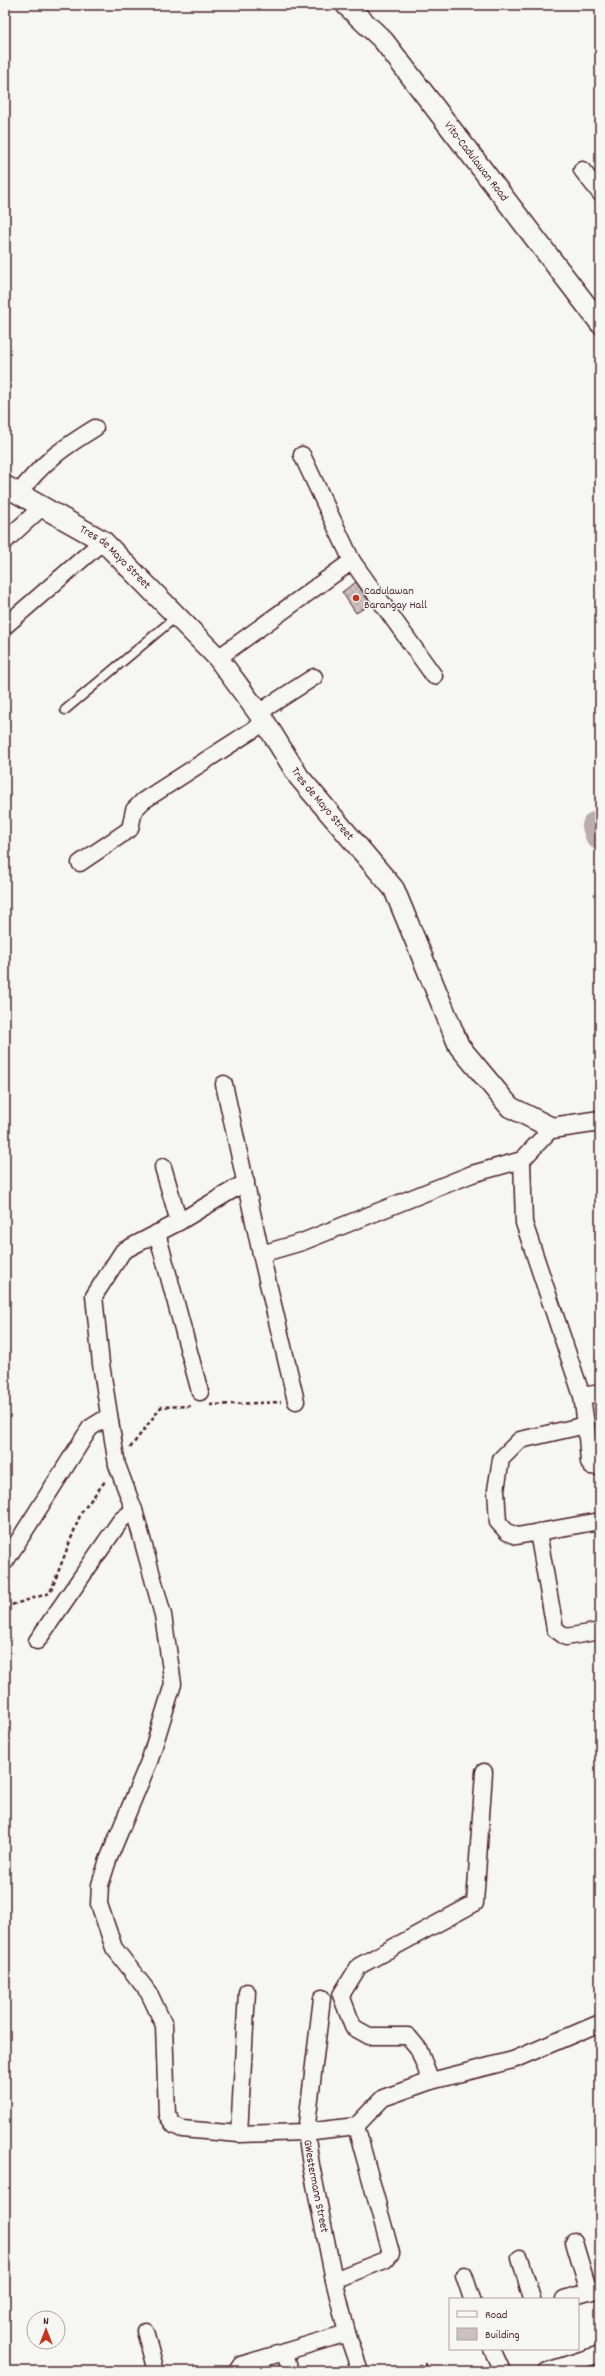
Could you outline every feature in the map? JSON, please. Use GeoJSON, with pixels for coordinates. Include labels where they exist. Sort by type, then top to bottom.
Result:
{"type":"FeatureCollection","features":[{"type":"Feature","properties":{"kind":"street","name":"Vito-Cadulawan Road"},"geometry":{"type":"LineString","coordinates":[[346,5],[383,40],[600,323]]}},
{"type":"Feature","properties":{"kind":"street"},"geometry":{"type":"LineString","coordinates":[[582,170],[600,193]]}},
{"type":"Feature","properties":{"kind":"street"},"geometry":{"type":"LineString","coordinates":[[9,489],[39,468],[60,450],[96,428]]}},
{"type":"Feature","properties":{"kind":"street"},"geometry":{"type":"LineString","coordinates":[[302,455],[352,561],[434,676]]}},
{"type":"Feature","properties":{"kind":"street","name":"Tres de Mayo Street"},"geometry":{"type":"LineString","coordinates":[[9,489],[103,541],[218,658],[262,717],[299,776],[394,889],[459,1046],[510,1107],[552,1128]]}},
{"type":"Feature","properties":{"kind":"street"},"geometry":{"type":"LineString","coordinates":[[5,541],[42,507]]}},
{"type":"Feature","properties":{"kind":"street"},"geometry":{"type":"LineString","coordinates":[[5,626],[103,541]]}},
{"type":"Feature","properties":{"kind":"street"},"geometry":{"type":"LineString","coordinates":[[218,658],[352,561]]}},
{"type":"Feature","properties":{"kind":"street"},"geometry":{"type":"LineString","coordinates":[[80,863],[130,829],[134,810],[143,801],[262,717],[314,677]]}},
{"type":"Feature","properties":{"kind":"street"},"geometry":{"type":"LineString","coordinates":[[224,1084],[261,1254],[296,1401]]}},
{"type":"Feature","properties":{"kind":"street"},"geometry":{"type":"LineString","coordinates":[[261,1254],[302,1242],[472,1174],[522,1160],[552,1128],[600,1121]]}},
{"type":"Feature","properties":{"kind":"street"},"geometry":{"type":"LineString","coordinates":[[522,1160],[524,1223],[582,1396],[586,1425],[588,1462],[591,1466],[600,1467]]}},
{"type":"Feature","properties":{"kind":"street"},"geometry":{"type":"LineString","coordinates":[[163,1167],[178,1222]]}},
{"type":"Feature","properties":{"kind":"street"},"geometry":{"type":"LineString","coordinates":[[246,1182],[178,1222],[123,1251],[94,1296],[109,1416],[117,1465],[134,1510],[163,1615],[173,1684],[150,1760],[106,1866],[100,1885],[99,1904],[114,1948],[150,1993],[164,2025],[167,2115],[170,2121],[182,2129],[191,2131],[239,2134],[306,2132],[356,2126],[383,2098],[432,2081],[513,2060],[600,2023]]}},
{"type":"Feature","properties":{"kind":"street"},"geometry":{"type":"LineString","coordinates":[[157,1233],[200,1392]]}},
{"type":"Feature","properties":{"kind":"street"},"geometry":{"type":"LineString","coordinates":[[582,1396],[600,1393]]}},
{"type":"Feature","properties":{"kind":"street"},"geometry":{"type":"LineString","coordinates":[[5,1562],[90,1428],[109,1416]]}},
{"type":"Feature","properties":{"kind":"street"},"geometry":{"type":"LineString","coordinates":[[586,1425],[520,1440],[501,1459],[496,1490],[498,1522],[507,1532],[517,1536],[600,1521]]}},
{"type":"Feature","properties":{"kind":"street"},"geometry":{"type":"LineString","coordinates":[[37,1641],[121,1520],[134,1510]]}},
{"type":"Feature","properties":{"kind":"street"},"geometry":{"type":"LineString","coordinates":[[538,1532],[555,1629],[566,1637],[600,1631]]}},
{"type":"Feature","properties":{"kind":"street"},"geometry":{"type":"LineString","coordinates":[[432,2081],[418,2048],[408,2036],[369,2036],[353,2027],[341,1995],[359,1966],[475,1903],[484,1772]]}},
{"type":"Feature","properties":{"kind":"street"},"geometry":{"type":"LineString","coordinates":[[239,2134],[247,1992]]}},
{"type":"Feature","properties":{"kind":"street","name":"GWestermann Street"},"geometry":{"type":"LineString","coordinates":[[322,1998],[306,2132],[311,2165],[334,2280],[347,2333],[360,2371]]}},
{"type":"Feature","properties":{"kind":"street"},"geometry":{"type":"LineString","coordinates":[[334,2280],[385,2260],[391,2253],[356,2126]]}},
{"type":"Feature","properties":{"kind":"street"},"geometry":{"type":"LineString","coordinates":[[567,2298],[595,2290],[574,2242]]}},
{"type":"Feature","properties":{"kind":"street"},"geometry":{"type":"LineString","coordinates":[[520,2258],[532,2298]]}},
{"type":"Feature","properties":{"kind":"street"},"geometry":{"type":"LineString","coordinates":[[464,2275],[472,2298]]}},
{"type":"Feature","properties":{"kind":"street"},"geometry":{"type":"LineString","coordinates":[[145,2332],[156,2371]]}},
{"type":"Feature","properties":{"kind":"street"},"geometry":{"type":"LineString","coordinates":[[237,2371],[241,2365],[347,2333]]}},
{"type":"Feature","properties":{"kind":"street"},"geometry":{"type":"LineString","coordinates":[[492,2350],[502,2371]]}},
{"type":"Feature","properties":{"kind":"street"},"geometry":{"type":"LineString","coordinates":[[285,2352],[290,2371]]}},
{"type":"Feature","properties":{"kind":"street"},"geometry":{"type":"LineString","coordinates":[[547,2371],[579,2366],[600,2354]]}},
{"type":"Feature","properties":{"kind":"lane"},"geometry":{"type":"LineString","coordinates":[[65,710],[177,615]]}},
{"type":"Feature","properties":{"kind":"path"},"geometry":{"type":"LineString","coordinates":[[397,2371],[425,2364],[428,2371]]}},
{"type":"Feature","properties":{"kind":"building","name":"Cadulawan Barangay Hall"},"geometry":{"type":"Polygon","coordinates":[[[356,582],[371,604],[356,613],[342,592],[356,582]]]}},
{"type":"Feature","properties":{"kind":"waterway"},"geometry":{"type":"LineString","coordinates":[[597,826],[600,835]]}},
{"type":"Feature","properties":{"kind":"place","name":"Cadulawan Barangay Hall"},"geometry":{"type":"Point","coordinates":[356,598]}}]}
